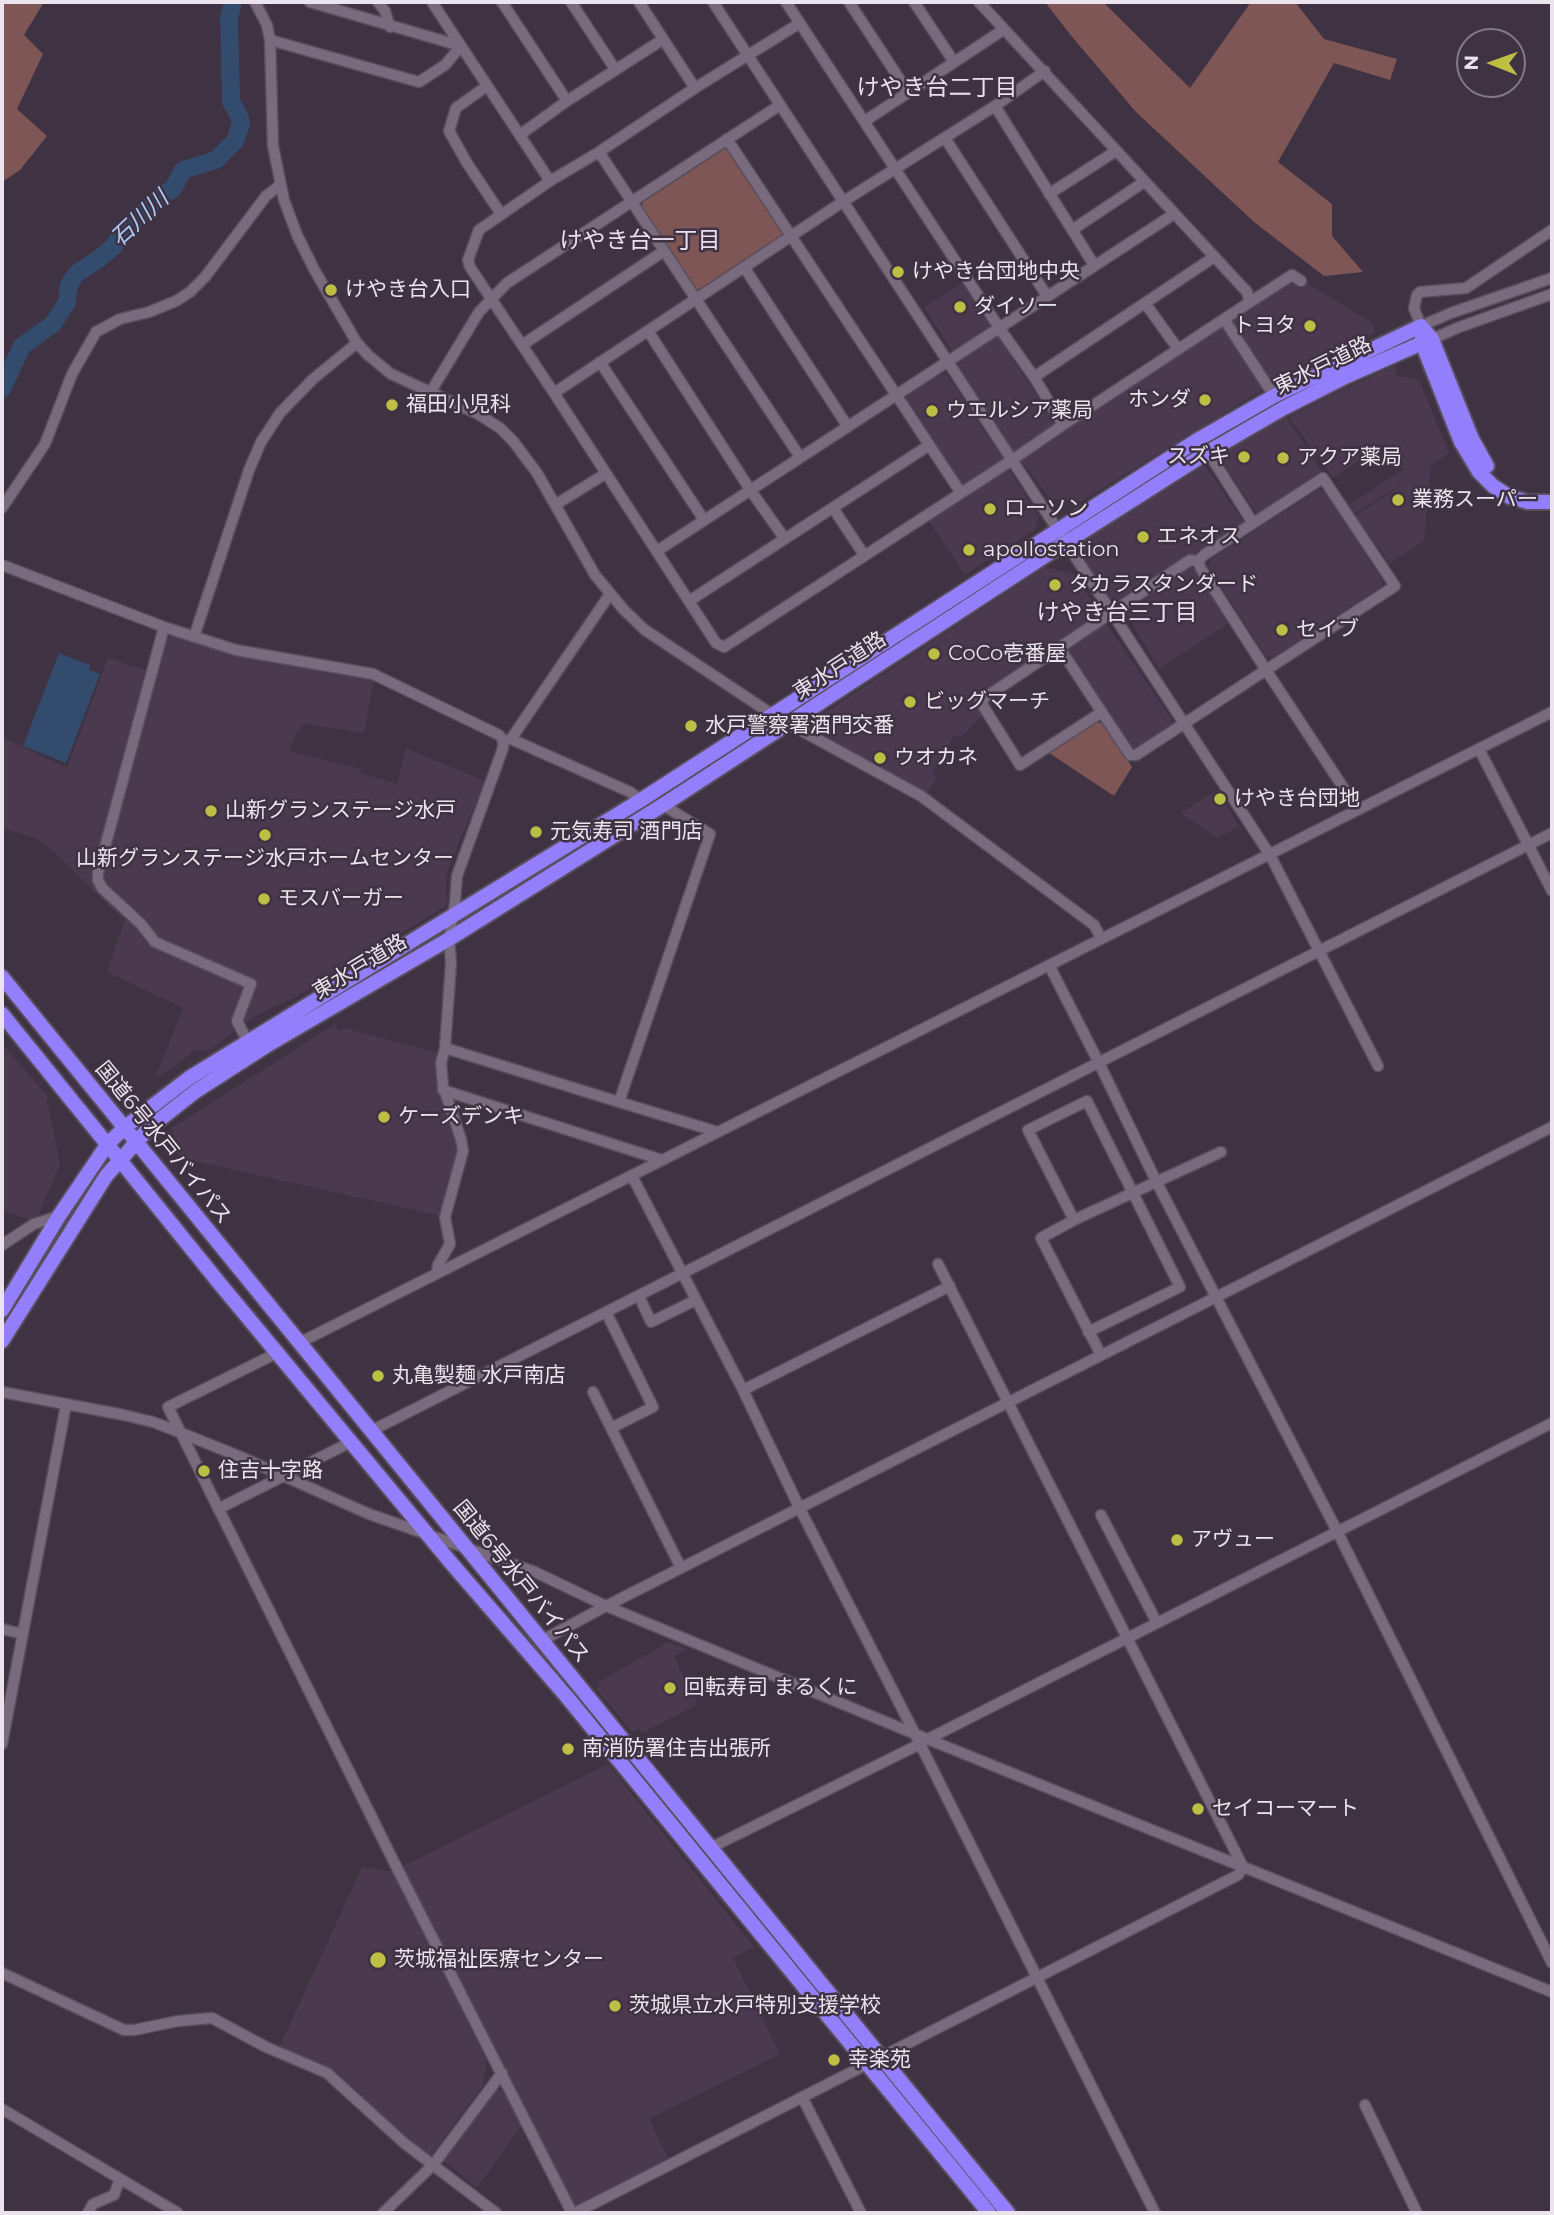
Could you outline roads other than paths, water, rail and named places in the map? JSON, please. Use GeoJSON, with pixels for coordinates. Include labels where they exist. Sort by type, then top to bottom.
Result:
{"type":"FeatureCollection","features":[{"type":"Feature","properties":{"kind":"highway"},"geometry":{"type":"LineString","coordinates":[[1421,326],[1486,466],[1511,487],[1532,493],[1552,493]]}},
{"type":"Feature","properties":{"kind":"highway","name":"東水戸道路"},"geometry":{"type":"LineString","coordinates":[[2,1310],[59,1216],[107,1145],[124,1128],[188,1078],[641,800],[1199,439],[1274,396],[1421,326]]}},
{"type":"Feature","properties":{"kind":"highway"},"geometry":{"type":"LineString","coordinates":[[1427,341],[1461,442],[1479,472],[1493,486],[1510,497],[1528,502],[1552,502]]}},
{"type":"Feature","properties":{"kind":"highway","name":"東水戸道路"},"geometry":{"type":"LineString","coordinates":[[2,1341],[66,1238],[119,1160],[174,1107],[217,1077],[449,939],[663,805],[1065,542],[1208,453],[1282,409],[1345,377],[1427,341]]}},
{"type":"Feature","properties":{"kind":"highway","name":"国道6号水戸バイパス"},"geometry":{"type":"LineString","coordinates":[[2,977],[1008,2213]]}},
{"type":"Feature","properties":{"kind":"highway","name":"国道6号水戸バイパス"},"geometry":{"type":"LineString","coordinates":[[2,1014],[351,1442],[567,1698],[989,2213]]}},
{"type":"Feature","properties":{"kind":"street"},"geometry":{"type":"LineString","coordinates":[[255,2],[267,25],[270,40],[274,146],[280,185],[297,235],[357,343],[391,374],[478,414],[500,428],[524,455],[594,575],[645,630],[773,715],[921,796],[1094,925],[1101,938]]}},
{"type":"Feature","properties":{"kind":"street"},"geometry":{"type":"LineString","coordinates":[[310,2],[461,46]]}},
{"type":"Feature","properties":{"kind":"street"},"geometry":{"type":"LineString","coordinates":[[378,2],[385,11],[390,27]]}},
{"type":"Feature","properties":{"kind":"street"},"geometry":{"type":"LineString","coordinates":[[432,2],[551,181]]}},
{"type":"Feature","properties":{"kind":"street"},"geometry":{"type":"LineString","coordinates":[[502,2],[567,101]]}},
{"type":"Feature","properties":{"kind":"street"},"geometry":{"type":"LineString","coordinates":[[571,2],[615,69]]}},
{"type":"Feature","properties":{"kind":"street"},"geometry":{"type":"LineString","coordinates":[[639,2],[695,88]]}},
{"type":"Feature","properties":{"kind":"street"},"geometry":{"type":"LineString","coordinates":[[713,2],[1270,855],[1378,1066]]}},
{"type":"Feature","properties":{"kind":"street"},"geometry":{"type":"LineString","coordinates":[[786,2],[1063,425]]}},
{"type":"Feature","properties":{"kind":"street"},"geometry":{"type":"LineString","coordinates":[[849,2],[908,92]]}},
{"type":"Feature","properties":{"kind":"street"},"geometry":{"type":"LineString","coordinates":[[914,2],[954,62]]}},
{"type":"Feature","properties":{"kind":"street"},"geometry":{"type":"LineString","coordinates":[[979,2],[1247,292],[1247,304]]}},
{"type":"Feature","properties":{"kind":"street"},"geometry":{"type":"LineString","coordinates":[[800,23],[501,214],[479,230],[468,260],[470,267],[716,643],[724,648],[1292,275],[1301,281]]}},
{"type":"Feature","properties":{"kind":"street"},"geometry":{"type":"LineString","coordinates":[[865,121],[1003,30]]}},
{"type":"Feature","properties":{"kind":"street"},"geometry":{"type":"LineString","coordinates":[[270,40],[419,82],[445,65],[461,46]]}},
{"type":"Feature","properties":{"kind":"street"},"geometry":{"type":"LineString","coordinates":[[521,135],[567,101],[662,40]]}},
{"type":"Feature","properties":{"kind":"street"},"geometry":{"type":"LineString","coordinates":[[554,393],[1045,71]]}},
{"type":"Feature","properties":{"kind":"street"},"geometry":{"type":"LineString","coordinates":[[487,86],[456,108],[449,131],[501,214]]}},
{"type":"Feature","properties":{"kind":"street"},"geometry":{"type":"LineString","coordinates":[[430,393],[479,312],[514,278],[780,105]]}},
{"type":"Feature","properties":{"kind":"street"},"geometry":{"type":"LineString","coordinates":[[995,106],[1094,265]]}},
{"type":"Feature","properties":{"kind":"street"},"geometry":{"type":"LineString","coordinates":[[945,138],[1047,296]]}},
{"type":"Feature","properties":{"kind":"street"},"geometry":{"type":"LineString","coordinates":[[727,139],[961,494]]}},
{"type":"Feature","properties":{"kind":"street"},"geometry":{"type":"LineString","coordinates":[[1049,194],[1116,151]]}},
{"type":"Feature","properties":{"kind":"street"},"geometry":{"type":"LineString","coordinates":[[599,152],[800,457]]}},
{"type":"Feature","properties":{"kind":"street"},"geometry":{"type":"LineString","coordinates":[[1072,230],[1144,182]]}},
{"type":"Feature","properties":{"kind":"street"},"geometry":{"type":"LineString","coordinates":[[2,508],[45,444],[72,374],[96,331],[120,319],[149,312],[176,301],[190,292],[205,277],[266,196],[280,185]]}},
{"type":"Feature","properties":{"kind":"street"},"geometry":{"type":"LineString","coordinates":[[657,551],[1174,214]]}},
{"type":"Feature","properties":{"kind":"street"},"geometry":{"type":"LineString","coordinates":[[1552,230],[1466,288],[1420,292],[1416,295],[1414,308],[1421,326],[1552,278]]}},
{"type":"Feature","properties":{"kind":"street"},"geometry":{"type":"LineString","coordinates":[[522,345],[664,251]]}},
{"type":"Feature","properties":{"kind":"street"},"geometry":{"type":"LineString","coordinates":[[1034,377],[1214,257]]}},
{"type":"Feature","properties":{"kind":"street"},"geometry":{"type":"LineString","coordinates":[[744,267],[848,427]]}},
{"type":"Feature","properties":{"kind":"street"},"geometry":{"type":"LineString","coordinates":[[1427,341],[1552,294]]}},
{"type":"Feature","properties":{"kind":"street"},"geometry":{"type":"LineString","coordinates":[[1146,303],[1178,349]]}},
{"type":"Feature","properties":{"kind":"street"},"geometry":{"type":"LineString","coordinates":[[1224,319],[1274,396]]}},
{"type":"Feature","properties":{"kind":"street"},"geometry":{"type":"LineString","coordinates":[[648,331],[785,539]]}},
{"type":"Feature","properties":{"kind":"street"},"geometry":{"type":"LineString","coordinates":[[194,637],[249,470],[261,442],[279,414],[305,387],[357,343]]}},
{"type":"Feature","properties":{"kind":"street"},"geometry":{"type":"LineString","coordinates":[[600,362],[704,520]]}},
{"type":"Feature","properties":{"kind":"street"},"geometry":{"type":"LineString","coordinates":[[689,601],[928,446]]}},
{"type":"Feature","properties":{"kind":"street"},"geometry":{"type":"LineString","coordinates":[[1208,453],[1253,523]]}},
{"type":"Feature","properties":{"kind":"street"},"geometry":{"type":"LineString","coordinates":[[555,505],[605,474]]}},
{"type":"Feature","properties":{"kind":"street"},"geometry":{"type":"LineString","coordinates":[[1059,647],[1130,755],[1136,755],[1395,586],[1323,478],[1198,561]]}},
{"type":"Feature","properties":{"kind":"street"},"geometry":{"type":"LineString","coordinates":[[833,508],[864,555]]}},
{"type":"Feature","properties":{"kind":"street"},"geometry":{"type":"LineString","coordinates":[[1102,712],[1020,765],[980,701],[1190,560],[1198,561]]}},
{"type":"Feature","properties":{"kind":"street"},"geometry":{"type":"LineString","coordinates":[[1198,561],[1358,810]]}},
{"type":"Feature","properties":{"kind":"street"},"geometry":{"type":"LineString","coordinates":[[2,565],[164,627],[236,650],[373,674],[499,735],[506,742],[631,792],[641,800]]}},
{"type":"Feature","properties":{"kind":"street"},"geometry":{"type":"LineString","coordinates":[[437,1272],[450,1244],[444,1217],[463,1151],[443,1090],[442,1063],[451,963],[449,939],[457,876],[506,742],[610,594]]}},
{"type":"Feature","properties":{"kind":"street"},"geometry":{"type":"LineString","coordinates":[[164,627],[98,873],[99,880],[102,888],[141,924],[155,942],[251,984],[237,1021],[247,1040]]}},
{"type":"Feature","properties":{"kind":"street"},"geometry":{"type":"LineString","coordinates":[[299,1343],[1552,712]]}},
{"type":"Feature","properties":{"kind":"street"},"geometry":{"type":"LineString","coordinates":[[1479,749],[1552,891]]}},
{"type":"Feature","properties":{"kind":"street"},"geometry":{"type":"LineString","coordinates":[[619,1102],[709,834],[663,805]]}},
{"type":"Feature","properties":{"kind":"street"},"geometry":{"type":"LineString","coordinates":[[371,1431],[1552,833]]}},
{"type":"Feature","properties":{"kind":"street"},"geometry":{"type":"LineString","coordinates":[[1049,965],[1156,1181],[1337,1531],[1552,1963]]}},
{"type":"Feature","properties":{"kind":"street"},"geometry":{"type":"LineString","coordinates":[[444,1048],[718,1132]]}},
{"type":"Feature","properties":{"kind":"street"},"geometry":{"type":"LineString","coordinates":[[443,1090],[662,1160]]}},
{"type":"Feature","properties":{"kind":"street"},"geometry":{"type":"LineString","coordinates":[[1074,1220],[1028,1130],[1087,1101],[1180,1287],[1088,1332]]}},
{"type":"Feature","properties":{"kind":"street"},"geometry":{"type":"LineString","coordinates":[[541,1641],[1552,1127]]}},
{"type":"Feature","properties":{"kind":"street"},"geometry":{"type":"LineString","coordinates":[[1101,1355],[1041,1238],[1221,1152]]}},
{"type":"Feature","properties":{"kind":"street"},"geometry":{"type":"LineString","coordinates":[[632,1176],[743,1390],[800,1509],[915,1734]]}},
{"type":"Feature","properties":{"kind":"street"},"geometry":{"type":"LineString","coordinates":[[2,1245],[34,1224],[59,1216]]}},
{"type":"Feature","properties":{"kind":"street"},"geometry":{"type":"LineString","coordinates":[[939,1264],[1243,1867]]}},
{"type":"Feature","properties":{"kind":"street"},"geometry":{"type":"LineString","coordinates":[[743,1390],[950,1286]]}},
{"type":"Feature","properties":{"kind":"street"},"geometry":{"type":"LineString","coordinates":[[639,1296],[651,1322],[696,1300]]}},
{"type":"Feature","properties":{"kind":"street"},"geometry":{"type":"LineString","coordinates":[[606,1312],[653,1407],[611,1428]]}},
{"type":"Feature","properties":{"kind":"street"},"geometry":{"type":"LineString","coordinates":[[278,1353],[168,1407],[573,2213],[1037,1979],[1238,1875],[1243,1867]]}},
{"type":"Feature","properties":{"kind":"street"},"geometry":{"type":"LineString","coordinates":[[2,1392],[137,1418],[179,1432],[369,1514],[552,1579],[606,1606],[915,1734],[924,1741],[1552,1992]]}},
{"type":"Feature","properties":{"kind":"street"},"geometry":{"type":"LineString","coordinates":[[593,1392],[681,1568]]}},
{"type":"Feature","properties":{"kind":"street"},"geometry":{"type":"LineString","coordinates":[[2,1744],[66,1405]]}},
{"type":"Feature","properties":{"kind":"street"},"geometry":{"type":"LineString","coordinates":[[710,1848],[1552,1423]]}},
{"type":"Feature","properties":{"kind":"street"},"geometry":{"type":"LineString","coordinates":[[218,1509],[351,1442]]}},
{"type":"Feature","properties":{"kind":"street"},"geometry":{"type":"LineString","coordinates":[[1101,1515],[1157,1623]]}},
{"type":"Feature","properties":{"kind":"street"},"geometry":{"type":"LineString","coordinates":[[2,1629],[23,1634]]}},
{"type":"Feature","properties":{"kind":"street"},"geometry":{"type":"LineString","coordinates":[[924,1741],[1037,1979],[1155,2213]]}},
{"type":"Feature","properties":{"kind":"street"},"geometry":{"type":"LineString","coordinates":[[2,1973],[124,2030],[212,2018],[266,2047],[327,2073],[404,2143],[496,2213]]}},
{"type":"Feature","properties":{"kind":"street"},"geometry":{"type":"LineString","coordinates":[[383,2213],[433,2165],[502,2073]]}},
{"type":"Feature","properties":{"kind":"street"},"geometry":{"type":"LineString","coordinates":[[802,2097],[861,2213]]}},
{"type":"Feature","properties":{"kind":"street"},"geometry":{"type":"LineString","coordinates":[[1365,2105],[1417,2213]]}},
{"type":"Feature","properties":{"kind":"street"},"geometry":{"type":"LineString","coordinates":[[2,2109],[178,2213]]}},
{"type":"Feature","properties":{"kind":"street"},"geometry":{"type":"LineString","coordinates":[[88,2213],[93,2204],[114,2196],[120,2179]]}},
{"type":"Feature","properties":{"kind":"water"},"geometry":{"type":"Polygon","coordinates":[[[59,653],[90,665],[89,670],[100,674],[66,763],[23,746],[59,653]]]}},
{"type":"Feature","properties":{"kind":"waterway","name":"石川川"},"geometry":{"type":"LineString","coordinates":[[2,389],[22,346],[53,324],[67,302],[69,285],[76,274],[114,246],[125,228],[173,189],[183,170],[216,160],[235,141],[241,124],[231,101],[229,18],[233,2]]}},
{"type":"Feature","properties":{"kind":"place","name":"けやき台団地中央"},"geometry":{"type":"Point","coordinates":[898,272]}},
{"type":"Feature","properties":{"kind":"place","name":"けやき台入口"},"geometry":{"type":"Point","coordinates":[331,290]}},
{"type":"Feature","properties":{"kind":"place","name":"ダイソー"},"geometry":{"type":"Point","coordinates":[960,307]}},
{"type":"Feature","properties":{"kind":"place","name":"トヨタ"},"geometry":{"type":"Point","coordinates":[1310,326]}},
{"type":"Feature","properties":{"kind":"place","name":"ホンダ"},"geometry":{"type":"Point","coordinates":[1205,400]}},
{"type":"Feature","properties":{"kind":"place","name":"福田小児科"},"geometry":{"type":"Point","coordinates":[392,405]}},
{"type":"Feature","properties":{"kind":"place","name":"ウエルシア薬局"},"geometry":{"type":"Point","coordinates":[932,411]}},
{"type":"Feature","properties":{"kind":"place","name":"スズキ"},"geometry":{"type":"Point","coordinates":[1244,457]}},
{"type":"Feature","properties":{"kind":"place","name":"アクア薬局"},"geometry":{"type":"Point","coordinates":[1283,458]}},
{"type":"Feature","properties":{"kind":"place","name":"業務スーパー"},"geometry":{"type":"Point","coordinates":[1398,500]}},
{"type":"Feature","properties":{"kind":"place","name":"ローソン"},"geometry":{"type":"Point","coordinates":[990,509]}},
{"type":"Feature","properties":{"kind":"place","name":"エネオス"},"geometry":{"type":"Point","coordinates":[1143,537]}},
{"type":"Feature","properties":{"kind":"place","name":"apollostation"},"geometry":{"type":"Point","coordinates":[969,550]}},
{"type":"Feature","properties":{"kind":"place","name":"タカラスタンダード"},"geometry":{"type":"Point","coordinates":[1055,585]}},
{"type":"Feature","properties":{"kind":"place","name":"セイブ"},"geometry":{"type":"Point","coordinates":[1282,630]}},
{"type":"Feature","properties":{"kind":"place","name":"CoCo壱番屋"},"geometry":{"type":"Point","coordinates":[934,654]}},
{"type":"Feature","properties":{"kind":"place","name":"ビッグマーチ"},"geometry":{"type":"Point","coordinates":[910,702]}},
{"type":"Feature","properties":{"kind":"place","name":"水戸警察署酒門交番"},"geometry":{"type":"Point","coordinates":[691,726]}},
{"type":"Feature","properties":{"kind":"place","name":"ウオカネ"},"geometry":{"type":"Point","coordinates":[880,758]}},
{"type":"Feature","properties":{"kind":"place","name":"けやき台団地"},"geometry":{"type":"Point","coordinates":[1220,799]}},
{"type":"Feature","properties":{"kind":"place","name":"山新グランステージ水戸"},"geometry":{"type":"Point","coordinates":[211,811]}},
{"type":"Feature","properties":{"kind":"place","name":"元気寿司 酒門店"},"geometry":{"type":"Point","coordinates":[536,832]}},
{"type":"Feature","properties":{"kind":"place","name":"山新グランステージ水戸ホームセンター"},"geometry":{"type":"Point","coordinates":[265,835]}},
{"type":"Feature","properties":{"kind":"place","name":"モスバーガー"},"geometry":{"type":"Point","coordinates":[264,899]}},
{"type":"Feature","properties":{"kind":"place","name":"ケーズデンキ"},"geometry":{"type":"Point","coordinates":[384,1117]}},
{"type":"Feature","properties":{"kind":"place","name":"丸亀製麺 水戸南店"},"geometry":{"type":"Point","coordinates":[378,1376]}},
{"type":"Feature","properties":{"kind":"place","name":"住吉十字路"},"geometry":{"type":"Point","coordinates":[204,1471]}},
{"type":"Feature","properties":{"kind":"place","name":"アヴュー"},"geometry":{"type":"Point","coordinates":[1177,1540]}},
{"type":"Feature","properties":{"kind":"place","name":"回転寿司 まるくに"},"geometry":{"type":"Point","coordinates":[670,1688]}},
{"type":"Feature","properties":{"kind":"place","name":"南消防署住吉出張所"},"geometry":{"type":"Point","coordinates":[568,1749]}},
{"type":"Feature","properties":{"kind":"place","name":"セイコーマート"},"geometry":{"type":"Point","coordinates":[1198,1809]}},
{"type":"Feature","properties":{"kind":"place","name":"茨城福祉医療センター"},"geometry":{"type":"Point","coordinates":[378,1960]}},
{"type":"Feature","properties":{"kind":"place","name":"茨城県立水戸特別支援学校"},"geometry":{"type":"Point","coordinates":[615,2006]}},
{"type":"Feature","properties":{"kind":"place","name":"幸楽苑"},"geometry":{"type":"Point","coordinates":[834,2060]}},
{"type":"Feature","properties":{"kind":"district","name":"けやき台二丁目"},"geometry":{"type":"Point","coordinates":[937,88]}},
{"type":"Feature","properties":{"kind":"district","name":"けやき台一丁目"},"geometry":{"type":"Point","coordinates":[640,241]}},
{"type":"Feature","properties":{"kind":"district","name":"けやき台三丁目"},"geometry":{"type":"Point","coordinates":[1117,613]}}]}
